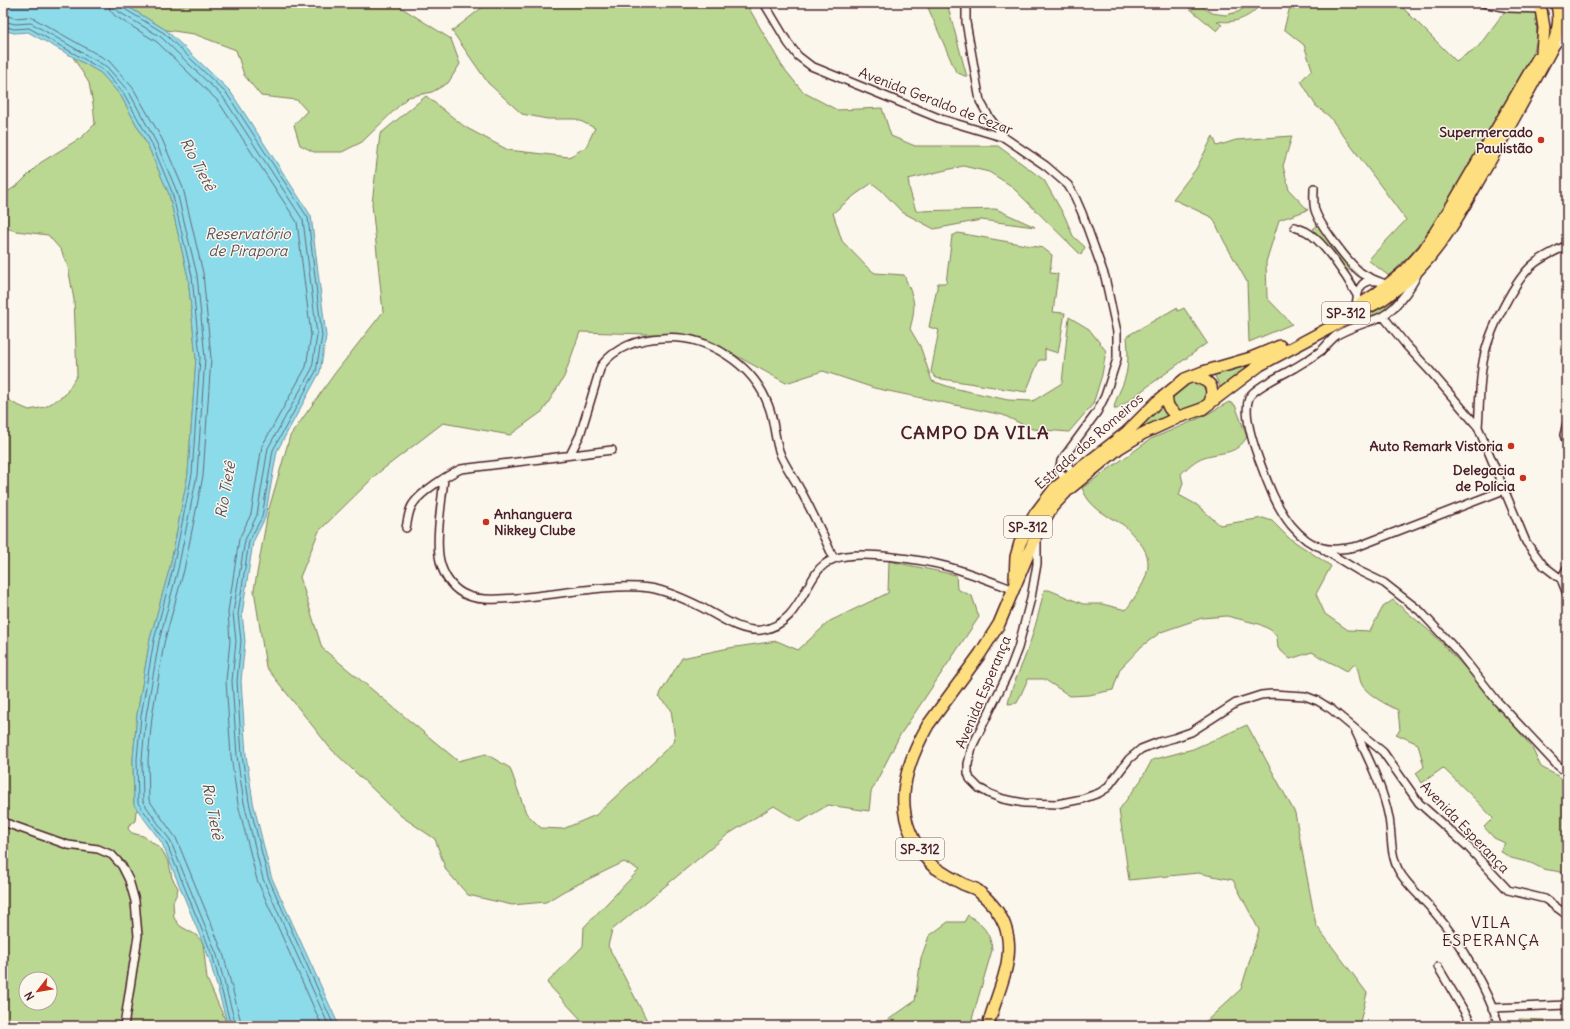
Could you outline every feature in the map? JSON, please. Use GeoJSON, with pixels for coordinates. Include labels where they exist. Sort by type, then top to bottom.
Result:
{"type":"FeatureCollection","features":[{"type":"Feature","properties":{"kind":"main road","name":"Estrada dos Romeiros"},"geometry":{"type":"LineString","coordinates":[[988,1026],[1005,974],[1009,954],[1005,926],[991,904],[976,890],[932,865],[915,842],[905,816],[903,797],[904,784],[913,754],[928,725],[988,643],[999,624],[1037,533],[1052,507],[1072,479],[1127,432],[1166,394],[1185,379],[1269,351],[1356,307],[1388,285],[1405,271],[1424,250],[1547,50],[1541,6]]}},
{"type":"Feature","properties":{"kind":"main road","name":"Estrada dos Romeiros"},"geometry":{"type":"LineString","coordinates":[[1015,588],[1016,557],[1022,537],[1045,499],[1072,479],[1142,434],[1179,417],[1202,409],[1260,365],[1382,300],[1420,269],[1443,240],[1458,217],[1496,151],[1558,28],[1561,7]]}},
{"type":"Feature","properties":{"kind":"main road"},"geometry":{"type":"LineString","coordinates":[[1547,50],[1567,28]]}},
{"type":"Feature","properties":{"kind":"main road"},"geometry":{"type":"LineString","coordinates":[[1193,376],[1202,378],[1210,384],[1212,391],[1210,403]]}},
{"type":"Feature","properties":{"kind":"main road"},"geometry":{"type":"LineString","coordinates":[[1166,394],[1167,404],[1179,417]]}},
{"type":"Feature","properties":{"kind":"street","name":"Avenida Geraldo de Cezar"},"geometry":{"type":"LineString","coordinates":[[764,3],[793,50],[811,66],[941,119],[1005,138],[1046,166],[1068,185],[1075,197],[1105,277],[1117,332],[1117,359],[1105,396],[1097,412],[1065,455]]}},
{"type":"Feature","properties":{"kind":"street"},"geometry":{"type":"LineString","coordinates":[[966,3],[966,22],[980,102],[1005,138]]}},
{"type":"Feature","properties":{"kind":"street"},"geometry":{"type":"LineString","coordinates":[[1483,3],[1509,8],[1541,6]]}},
{"type":"Feature","properties":{"kind":"street"},"geometry":{"type":"LineString","coordinates":[[1314,188],[1314,208],[1317,217],[1336,244],[1359,271],[1376,281],[1388,285]]}},
{"type":"Feature","properties":{"kind":"street"},"geometry":{"type":"LineString","coordinates":[[1295,228],[1306,231],[1319,242],[1340,268],[1357,294]]}},
{"type":"Feature","properties":{"kind":"street"},"geometry":{"type":"LineString","coordinates":[[1478,427],[1484,358],[1488,340],[1503,309],[1512,292],[1527,270],[1538,261],[1567,245]]}},
{"type":"Feature","properties":{"kind":"street"},"geometry":{"type":"LineString","coordinates":[[1420,269],[1410,288],[1383,316],[1358,325],[1336,336],[1317,354],[1252,393],[1248,399],[1250,436],[1269,487],[1282,513],[1295,529],[1307,540],[1359,571],[1384,583],[1420,611],[1460,654],[1497,701],[1556,764],[1564,770]]}},
{"type":"Feature","properties":{"kind":"street"},"geometry":{"type":"LineString","coordinates":[[1356,307],[1357,294],[1362,285],[1371,280],[1376,281]]}},
{"type":"Feature","properties":{"kind":"street"},"geometry":{"type":"LineString","coordinates":[[1383,316],[1406,345],[1478,427],[1526,542],[1544,566],[1551,573],[1561,579],[1567,594]]}},
{"type":"Feature","properties":{"kind":"street"},"geometry":{"type":"LineString","coordinates":[[1323,332],[1336,336]]}},
{"type":"Feature","properties":{"kind":"street"},"geometry":{"type":"LineString","coordinates":[[570,455],[580,435],[601,366],[607,358],[626,346],[648,339],[673,337],[696,340],[718,350],[734,360],[749,374],[761,390],[769,405],[778,448],[782,458],[814,516],[834,559]]}},
{"type":"Feature","properties":{"kind":"street"},"geometry":{"type":"LineString","coordinates":[[1567,423],[1564,435],[1567,443]]}},
{"type":"Feature","properties":{"kind":"street"},"geometry":{"type":"LineString","coordinates":[[406,528],[409,511],[412,505],[444,478],[461,469],[612,450]]}},
{"type":"Feature","properties":{"kind":"street"},"geometry":{"type":"LineString","coordinates":[[1065,455],[1059,466],[1060,474],[1072,479]]}},
{"type":"Feature","properties":{"kind":"street"},"geometry":{"type":"LineString","coordinates":[[1065,455],[1066,463],[1072,479]]}},
{"type":"Feature","properties":{"kind":"street"},"geometry":{"type":"LineString","coordinates":[[444,478],[438,546],[440,562],[446,576],[453,586],[463,594],[473,597],[505,599],[615,588],[641,587],[667,592],[701,607],[721,618],[747,628],[758,630],[769,628],[787,618],[795,610],[818,571],[834,559],[856,555],[902,558],[950,567],[1015,588]]}},
{"type":"Feature","properties":{"kind":"street"},"geometry":{"type":"LineString","coordinates":[[1324,550],[1342,550],[1359,546],[1504,490]]}},
{"type":"Feature","properties":{"kind":"street","name":"Avenida Esperança"},"geometry":{"type":"LineString","coordinates":[[1035,514],[1037,533],[1037,564],[1031,598],[1018,648],[1010,669],[972,747],[968,764],[968,772],[974,784],[990,794],[1024,803],[1051,804],[1072,802],[1099,793],[1107,788],[1129,759],[1141,749],[1191,732],[1236,703],[1260,695],[1272,694],[1300,696],[1318,701],[1331,709],[1384,752],[1419,803],[1468,847],[1501,883],[1513,891],[1545,900],[1567,915]]}},
{"type":"Feature","properties":{"kind":"street"},"geometry":{"type":"LineString","coordinates":[[1561,579],[1567,568]]}},
{"type":"Feature","properties":{"kind":"street"},"geometry":{"type":"LineString","coordinates":[[1354,728],[1384,797],[1389,819],[1391,842],[1397,868],[1447,927],[1468,962],[1492,1008],[1499,1026]]}},
{"type":"Feature","properties":{"kind":"street"},"geometry":{"type":"LineString","coordinates":[[3,822],[68,845],[98,849],[112,855],[122,866],[129,880],[135,901],[138,936],[124,1026]]}},
{"type":"Feature","properties":{"kind":"street"},"geometry":{"type":"LineString","coordinates":[[1438,967],[1473,1026]]}},
{"type":"Feature","properties":{"kind":"street"},"geometry":{"type":"LineString","coordinates":[[1492,1008],[1567,1005]]}},
{"type":"Feature","properties":{"kind":"green space"},"geometry":{"type":"Polygon","coordinates":[[[122,3],[394,3],[451,39],[460,64],[448,83],[432,92],[408,97],[362,142],[342,152],[314,152],[300,145],[294,125],[307,111],[297,100],[261,96],[244,75],[236,50],[194,34],[166,30],[122,3]]]}},
{"type":"Feature","properties":{"kind":"green space"},"geometry":{"type":"Polygon","coordinates":[[[488,3],[746,3],[782,66],[803,92],[837,110],[882,108],[891,136],[915,146],[998,146],[1044,180],[1065,217],[1073,236],[1085,247],[1081,255],[1010,185],[989,172],[963,166],[908,179],[916,211],[996,209],[1035,227],[981,220],[934,229],[902,212],[881,190],[872,183],[833,213],[842,241],[868,268],[875,273],[904,275],[910,290],[914,307],[910,329],[920,346],[932,381],[953,388],[1008,400],[1033,401],[1062,383],[1069,317],[1089,329],[1106,351],[1102,375],[1093,404],[1069,432],[1032,429],[1003,415],[874,388],[823,371],[786,383],[713,343],[680,335],[580,332],[564,377],[543,411],[510,435],[443,423],[378,473],[319,531],[300,577],[322,648],[458,761],[486,754],[510,768],[526,813],[541,828],[563,829],[596,815],[675,741],[671,709],[658,697],[682,658],[729,648],[777,641],[798,650],[830,621],[888,593],[889,561],[956,575],[957,589],[972,596],[979,617],[900,735],[871,792],[869,811],[828,805],[800,822],[774,806],[727,835],[612,930],[608,946],[650,1026],[587,1026],[547,983],[583,946],[584,927],[639,870],[624,862],[564,891],[546,902],[512,905],[468,895],[446,870],[435,839],[401,816],[330,748],[266,667],[254,590],[268,512],[290,436],[335,373],[383,312],[372,204],[380,134],[426,96],[465,127],[508,150],[569,157],[586,147],[595,128],[576,119],[547,119],[522,114],[488,83],[452,31],[488,3]]]}},
{"type":"Feature","properties":{"kind":"green space"},"geometry":{"type":"Polygon","coordinates":[[[926,3],[947,3],[967,77],[956,72],[926,3]]]}},
{"type":"Feature","properties":{"kind":"green space"},"geometry":{"type":"Polygon","coordinates":[[[1183,3],[1196,3],[1212,13],[1225,15],[1238,12],[1251,3],[1261,3],[1252,13],[1242,19],[1230,22],[1217,21],[1222,25],[1217,31],[1183,3]]]}},
{"type":"Feature","properties":{"kind":"green space"},"geometry":{"type":"Polygon","coordinates":[[[1291,3],[1401,3],[1402,7],[1456,61],[1478,47],[1505,11],[1531,11],[1536,14],[1537,39],[1534,51],[1486,140],[1429,233],[1389,276],[1368,260],[1406,220],[1329,116],[1316,106],[1301,81],[1312,69],[1304,45],[1284,29],[1291,3]]]}},
{"type":"Feature","properties":{"kind":"green space"},"geometry":{"type":"Polygon","coordinates":[[[73,57],[101,73],[121,96],[148,146],[169,194],[188,277],[196,358],[188,474],[170,567],[150,639],[137,715],[133,759],[134,804],[141,809],[136,811],[135,821],[129,825],[128,829],[132,833],[148,839],[162,850],[169,863],[172,878],[178,888],[173,902],[174,918],[180,926],[196,935],[203,943],[207,979],[228,1026],[3,1026],[3,396],[15,404],[29,410],[45,407],[65,395],[77,375],[74,300],[68,267],[61,250],[48,235],[16,231],[3,227],[3,195],[19,184],[40,163],[82,137],[95,124],[89,83],[73,57]]]}},
{"type":"Feature","properties":{"kind":"green space"},"geometry":{"type":"Polygon","coordinates":[[[1213,136],[1217,146],[1236,140],[1292,136],[1283,166],[1289,190],[1308,210],[1279,220],[1266,262],[1267,298],[1292,324],[1249,342],[1247,282],[1213,218],[1173,199],[1196,169],[1213,136]]]}},
{"type":"Feature","properties":{"kind":"green space"},"geometry":{"type":"Polygon","coordinates":[[[1319,224],[1357,273],[1345,269],[1313,229],[1319,224]]]}},
{"type":"Feature","properties":{"kind":"green space"},"geometry":{"type":"Polygon","coordinates":[[[958,233],[1043,248],[1052,255],[1050,273],[1058,274],[1053,312],[1065,313],[1058,353],[1045,349],[1045,360],[1039,360],[1026,392],[936,378],[931,372],[939,330],[929,327],[938,283],[946,283],[952,236],[958,233]]]}},
{"type":"Feature","properties":{"kind":"green space"},"geometry":{"type":"Polygon","coordinates":[[[1407,285],[1401,297],[1378,315],[1350,325],[1344,325],[1407,285]]]}},
{"type":"Feature","properties":{"kind":"green space"},"geometry":{"type":"Polygon","coordinates":[[[1176,308],[1178,311],[1184,308],[1207,343],[1117,409],[1114,409],[1124,382],[1127,368],[1127,336],[1176,308]]]}},
{"type":"Feature","properties":{"kind":"green space"},"geometry":{"type":"Polygon","coordinates":[[[1251,365],[1222,391],[1215,376],[1212,375],[1251,365]]]}},
{"type":"Feature","properties":{"kind":"green space"},"geometry":{"type":"Polygon","coordinates":[[[1199,381],[1207,384],[1206,401],[1184,412],[1176,410],[1171,402],[1176,394],[1186,385],[1199,381]]]}},
{"type":"Feature","properties":{"kind":"green space"},"geometry":{"type":"Polygon","coordinates":[[[1162,401],[1173,416],[1136,431],[1162,401]]]}},
{"type":"Feature","properties":{"kind":"green space"},"geometry":{"type":"Polygon","coordinates":[[[1229,402],[1235,405],[1247,437],[1238,447],[1233,450],[1204,457],[1189,466],[1181,474],[1183,483],[1179,495],[1197,505],[1220,525],[1263,518],[1272,521],[1289,538],[1331,566],[1316,594],[1325,614],[1348,630],[1370,631],[1383,607],[1393,600],[1433,634],[1471,674],[1531,746],[1541,767],[1567,781],[1567,873],[1543,869],[1531,863],[1511,858],[1500,851],[1505,843],[1494,838],[1484,827],[1493,818],[1443,768],[1422,783],[1416,773],[1424,767],[1418,744],[1396,734],[1400,730],[1398,710],[1389,706],[1368,692],[1362,685],[1358,669],[1355,664],[1347,671],[1312,652],[1290,659],[1278,648],[1277,637],[1271,630],[1259,624],[1227,616],[1202,618],[1161,632],[1142,646],[1120,669],[1113,690],[1089,695],[1070,696],[1044,679],[1028,679],[1017,703],[1008,704],[1012,688],[1023,662],[1038,617],[1044,590],[1049,590],[1083,604],[1102,604],[1126,610],[1138,592],[1147,574],[1147,556],[1143,547],[1124,525],[1098,510],[1085,495],[1082,488],[1151,439],[1202,417],[1229,402]]]}},
{"type":"Feature","properties":{"kind":"green space"},"geometry":{"type":"Polygon","coordinates":[[[1247,725],[1295,813],[1316,925],[1367,993],[1359,1026],[1201,1026],[1241,989],[1259,930],[1233,880],[1198,873],[1129,880],[1119,810],[1141,780],[1152,760],[1193,749],[1247,725]]]}},
{"type":"Feature","properties":{"kind":"green space"},"geometry":{"type":"Polygon","coordinates":[[[968,915],[978,922],[988,934],[992,950],[970,1026],[869,1026],[888,1020],[915,1001],[921,958],[929,936],[948,922],[964,922],[968,915]]]}},
{"type":"Feature","properties":{"kind":"green space"},"geometry":{"type":"Polygon","coordinates":[[[1519,1019],[1544,1020],[1544,1026],[1519,1026],[1519,1019]]]}},
{"type":"Feature","properties":{"kind":"water","name":"Reservatório de Pirapora"},"geometry":{"type":"Polygon","coordinates":[[[3,3],[122,3],[166,30],[230,91],[311,216],[326,336],[320,372],[277,451],[265,518],[253,542],[242,614],[245,641],[241,681],[246,755],[253,802],[271,876],[339,1026],[228,1026],[209,958],[162,843],[134,805],[133,759],[137,715],[150,639],[170,567],[188,474],[196,358],[188,277],[169,194],[148,146],[121,96],[101,73],[73,57],[28,32],[14,33],[3,30],[3,3]]]}},
{"type":"Feature","properties":{"kind":"place","name":"Supermercado Paulistão"},"geometry":{"type":"Point","coordinates":[1541,140]}},
{"type":"Feature","properties":{"kind":"place","name":"Auto Remark Vistoria"},"geometry":{"type":"Point","coordinates":[1511,446]}},
{"type":"Feature","properties":{"kind":"place","name":"Delegacia de Polícia"},"geometry":{"type":"Point","coordinates":[1523,478]}},
{"type":"Feature","properties":{"kind":"place","name":"Anhanguera Nikkey Clube"},"geometry":{"type":"Point","coordinates":[486,522]}},
{"type":"Feature","properties":{"kind":"district","name":"CAMPO DA VILA"},"geometry":{"type":"Point","coordinates":[975,432]}},
{"type":"Feature","properties":{"kind":"district","name":"VILA ESPERANÇA"},"geometry":{"type":"Point","coordinates":[1491,931]}},
{"type":"Feature","properties":{"kind":"water label","name":"Rio Tietê"},"geometry":{"type":"Point","coordinates":[198,164]}},
{"type":"Feature","properties":{"kind":"water label","name":"Rio Tietê"},"geometry":{"type":"Point","coordinates":[225,490]}},
{"type":"Feature","properties":{"kind":"water label","name":"Rio Tietê"},"geometry":{"type":"Point","coordinates":[213,811]}}]}
